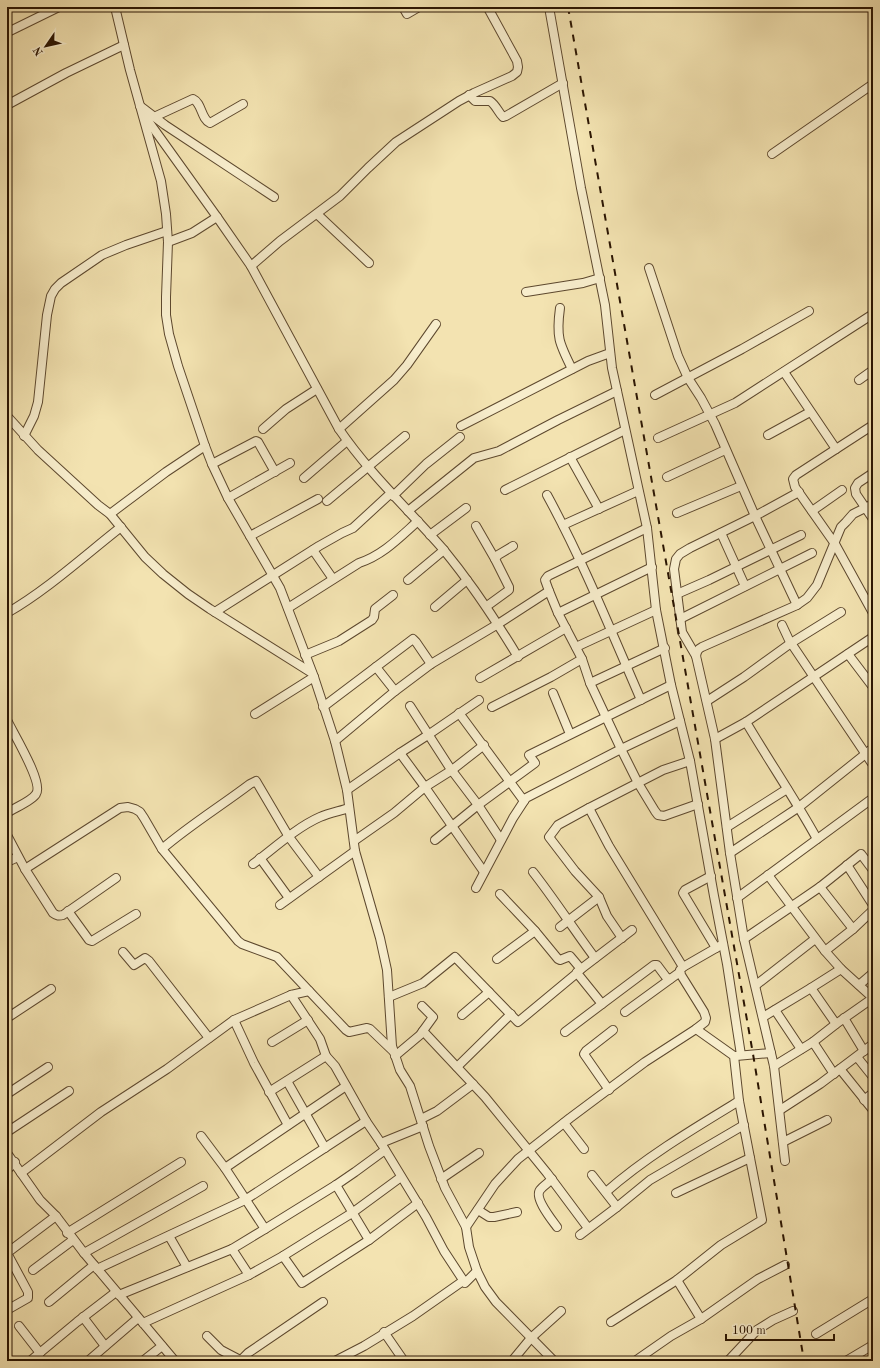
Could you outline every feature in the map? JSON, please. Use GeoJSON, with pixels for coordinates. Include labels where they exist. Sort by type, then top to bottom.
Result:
{"type":"FeatureCollection","features":[{"type":"Feature","properties":{"kind":"street"},"geometry":{"type":"LineString","coordinates":[[8,32],[43,11],[59,7]]}},
{"type":"Feature","properties":{"kind":"street"},"geometry":{"type":"LineString","coordinates":[[115,7],[130,70],[161,181],[168,242],[166,315],[178,366],[212,464],[228,498],[274,575],[288,608],[313,675],[335,741],[347,790],[355,851],[380,938],[387,970],[392,1046],[400,1070],[410,1086],[441,1179],[466,1227],[469,1247],[477,1271],[485,1287],[496,1302],[554,1361]]}},
{"type":"Feature","properties":{"kind":"street"},"geometry":{"type":"LineString","coordinates":[[403,7],[407,14],[419,7]]}},
{"type":"Feature","properties":{"kind":"street"},"geometry":{"type":"LineString","coordinates":[[549,7],[581,188],[600,278],[606,312],[610,353],[617,391],[647,528],[656,610],[665,648],[671,685],[690,761],[710,876],[720,946],[735,1008],[739,1101],[762,1220],[721,1245],[677,1280],[611,1322]]}},
{"type":"Feature","properties":{"kind":"street"},"geometry":{"type":"LineString","coordinates":[[251,266],[280,241],[340,196],[396,142],[469,95],[512,76],[517,72],[517,61],[488,8]]}},
{"type":"Feature","properties":{"kind":"street"},"geometry":{"type":"LineString","coordinates":[[7,105],[124,44]]}},
{"type":"Feature","properties":{"kind":"street"},"geometry":{"type":"LineString","coordinates":[[469,95],[475,101],[490,101],[503,117],[563,83]]}},
{"type":"Feature","properties":{"kind":"street"},"geometry":{"type":"LineString","coordinates":[[772,154],[873,84]]}},
{"type":"Feature","properties":{"kind":"street"},"geometry":{"type":"LineString","coordinates":[[154,117],[193,99],[197,102],[207,121],[210,123],[243,104]]}},
{"type":"Feature","properties":{"kind":"street"},"geometry":{"type":"LineString","coordinates":[[140,106],[209,155],[274,197]]}},
{"type":"Feature","properties":{"kind":"street"},"geometry":{"type":"LineString","coordinates":[[143,114],[218,217],[251,266],[339,430],[368,467],[444,550],[487,606],[518,657]]}},
{"type":"Feature","properties":{"kind":"street"},"geometry":{"type":"LineString","coordinates":[[317,214],[369,263]]}},
{"type":"Feature","properties":{"kind":"street"},"geometry":{"type":"LineString","coordinates":[[168,242],[192,233],[218,217]]}},
{"type":"Feature","properties":{"kind":"street"},"geometry":{"type":"LineString","coordinates":[[24,436],[34,416],[38,402],[47,315],[51,296],[55,289],[61,283],[102,255],[126,244],[167,231]]}},
{"type":"Feature","properties":{"kind":"street"},"geometry":{"type":"LineString","coordinates":[[649,268],[678,356],[688,378],[710,415],[741,486],[797,605]]}},
{"type":"Feature","properties":{"kind":"street"},"geometry":{"type":"LineString","coordinates":[[526,292],[583,283],[600,278]]}},
{"type":"Feature","properties":{"kind":"street"},"geometry":{"type":"LineString","coordinates":[[560,308],[557,325],[558,337],[562,350],[572,369]]}},
{"type":"Feature","properties":{"kind":"street"},"geometry":{"type":"LineString","coordinates":[[655,395],[742,349],[809,311]]}},
{"type":"Feature","properties":{"kind":"street"},"geometry":{"type":"LineString","coordinates":[[658,438],[740,400],[873,314]]}},
{"type":"Feature","properties":{"kind":"street"},"geometry":{"type":"LineString","coordinates":[[339,430],[394,380],[407,365],[436,324]]}},
{"type":"Feature","properties":{"kind":"street"},"geometry":{"type":"LineString","coordinates":[[461,426],[588,361],[610,353]]}},
{"type":"Feature","properties":{"kind":"street"},"geometry":{"type":"LineString","coordinates":[[859,380],[873,370]]}},
{"type":"Feature","properties":{"kind":"street"},"geometry":{"type":"LineString","coordinates":[[784,372],[836,449]]}},
{"type":"Feature","properties":{"kind":"street"},"geometry":{"type":"LineString","coordinates":[[263,429],[286,409],[317,390]]}},
{"type":"Feature","properties":{"kind":"street"},"geometry":{"type":"LineString","coordinates":[[408,511],[474,458],[500,451],[617,391]]}},
{"type":"Feature","properties":{"kind":"street"},"geometry":{"type":"LineString","coordinates":[[768,435],[810,412]]}},
{"type":"Feature","properties":{"kind":"street"},"geometry":{"type":"LineString","coordinates":[[7,416],[24,436],[85,493],[110,514],[150,562],[188,594],[313,675]]}},
{"type":"Feature","properties":{"kind":"street"},"geometry":{"type":"LineString","coordinates":[[873,425],[796,475],[793,479],[793,482],[799,492],[835,544],[870,603],[873,613]]}},
{"type":"Feature","properties":{"kind":"street"},"geometry":{"type":"LineString","coordinates":[[506,490],[625,430]]}},
{"type":"Feature","properties":{"kind":"street"},"geometry":{"type":"LineString","coordinates":[[327,501],[405,436]]}},
{"type":"Feature","properties":{"kind":"street"},"geometry":{"type":"LineString","coordinates":[[215,612],[313,550],[353,528],[426,464],[460,437]]}},
{"type":"Feature","properties":{"kind":"street"},"geometry":{"type":"LineString","coordinates":[[212,464],[256,441],[275,472]]}},
{"type":"Feature","properties":{"kind":"street"},"geometry":{"type":"LineString","coordinates":[[304,478],[347,441]]}},
{"type":"Feature","properties":{"kind":"street"},"geometry":{"type":"LineString","coordinates":[[110,514],[166,472],[205,446]]}},
{"type":"Feature","properties":{"kind":"street"},"geometry":{"type":"LineString","coordinates":[[667,477],[725,450]]}},
{"type":"Feature","properties":{"kind":"street"},"geometry":{"type":"LineString","coordinates":[[570,457],[599,509]]}},
{"type":"Feature","properties":{"kind":"street"},"geometry":{"type":"LineString","coordinates":[[228,498],[290,463]]}},
{"type":"Feature","properties":{"kind":"street"},"geometry":{"type":"LineString","coordinates":[[873,473],[858,483],[855,488],[856,494],[873,520]]}},
{"type":"Feature","properties":{"kind":"street"},"geometry":{"type":"LineString","coordinates":[[677,513],[741,486]]}},
{"type":"Feature","properties":{"kind":"street"},"geometry":{"type":"LineString","coordinates":[[812,511],[842,490]]}},
{"type":"Feature","properties":{"kind":"street"},"geometry":{"type":"LineString","coordinates":[[563,525],[638,491]]}},
{"type":"Feature","properties":{"kind":"street"},"geometry":{"type":"LineString","coordinates":[[785,1161],[774,1066],[744,939],[730,854],[715,739],[696,656],[682,632],[674,569],[676,559],[684,551],[755,516],[799,492]]}},
{"type":"Feature","properties":{"kind":"street"},"geometry":{"type":"LineString","coordinates":[[547,495],[580,560],[641,700]]}},
{"type":"Feature","properties":{"kind":"street"},"geometry":{"type":"LineString","coordinates":[[250,536],[318,499]]}},
{"type":"Feature","properties":{"kind":"street"},"geometry":{"type":"LineString","coordinates":[[696,656],[698,649],[797,605],[807,598],[817,586],[841,527],[853,514],[864,507],[873,504]]}},
{"type":"Feature","properties":{"kind":"street"},"geometry":{"type":"LineString","coordinates":[[430,535],[466,508]]}},
{"type":"Feature","properties":{"kind":"street"},"geometry":{"type":"LineString","coordinates":[[288,608],[359,563],[371,559],[381,553],[418,521]]}},
{"type":"Feature","properties":{"kind":"street"},"geometry":{"type":"LineString","coordinates":[[476,526],[509,587],[509,590],[487,606]]}},
{"type":"Feature","properties":{"kind":"street"},"geometry":{"type":"LineString","coordinates":[[7,613],[43,589],[121,527]]}},
{"type":"Feature","properties":{"kind":"street"},"geometry":{"type":"LineString","coordinates":[[647,528],[580,560],[546,578],[545,580],[558,613],[582,659],[590,683],[621,749],[638,783],[655,811],[661,816],[698,804]]}},
{"type":"Feature","properties":{"kind":"street"},"geometry":{"type":"LineString","coordinates":[[720,533],[745,586]]}},
{"type":"Feature","properties":{"kind":"street"},"geometry":{"type":"LineString","coordinates":[[677,594],[801,535]]}},
{"type":"Feature","properties":{"kind":"street"},"geometry":{"type":"LineString","coordinates":[[495,559],[498,555],[513,546]]}},
{"type":"Feature","properties":{"kind":"street"},"geometry":{"type":"LineString","coordinates":[[313,550],[333,579]]}},
{"type":"Feature","properties":{"kind":"street"},"geometry":{"type":"LineString","coordinates":[[408,580],[444,550]]}},
{"type":"Feature","properties":{"kind":"street"},"geometry":{"type":"LineString","coordinates":[[680,619],[812,553]]}},
{"type":"Feature","properties":{"kind":"street"},"geometry":{"type":"LineString","coordinates":[[558,613],[652,567]]}},
{"type":"Feature","properties":{"kind":"street"},"geometry":{"type":"LineString","coordinates":[[436,607],[467,580]]}},
{"type":"Feature","properties":{"kind":"street"},"geometry":{"type":"LineString","coordinates":[[335,741],[395,691],[431,664],[498,624],[549,591]]}},
{"type":"Feature","properties":{"kind":"street"},"geometry":{"type":"LineString","coordinates":[[305,655],[329,646],[350,635],[372,620],[375,609],[393,595]]}},
{"type":"Feature","properties":{"kind":"street"},"geometry":{"type":"LineString","coordinates":[[576,647],[656,610]]}},
{"type":"Feature","properties":{"kind":"street"},"geometry":{"type":"LineString","coordinates":[[707,701],[744,677],[791,643],[841,612]]}},
{"type":"Feature","properties":{"kind":"street"},"geometry":{"type":"LineString","coordinates":[[782,625],[791,643],[873,764]]}},
{"type":"Feature","properties":{"kind":"street"},"geometry":{"type":"LineString","coordinates":[[480,678],[566,628]]}},
{"type":"Feature","properties":{"kind":"street"},"geometry":{"type":"LineString","coordinates":[[715,739],[746,722],[813,676],[873,638]]}},
{"type":"Feature","properties":{"kind":"street"},"geometry":{"type":"LineString","coordinates":[[323,706],[413,639],[431,664]]}},
{"type":"Feature","properties":{"kind":"street"},"geometry":{"type":"LineString","coordinates":[[590,683],[665,648]]}},
{"type":"Feature","properties":{"kind":"street"},"geometry":{"type":"LineString","coordinates":[[848,654],[873,687]]}},
{"type":"Feature","properties":{"kind":"street"},"geometry":{"type":"LineString","coordinates":[[492,707],[551,677],[582,659]]}},
{"type":"Feature","properties":{"kind":"street"},"geometry":{"type":"LineString","coordinates":[[376,667],[395,691]]}},
{"type":"Feature","properties":{"kind":"street"},"geometry":{"type":"LineString","coordinates":[[255,714],[313,675]]}},
{"type":"Feature","properties":{"kind":"street"},"geometry":{"type":"LineString","coordinates":[[435,840],[478,805],[535,763],[529,755],[671,685]]}},
{"type":"Feature","properties":{"kind":"street"},"geometry":{"type":"LineString","coordinates":[[553,693],[570,734]]}},
{"type":"Feature","properties":{"kind":"street"},"geometry":{"type":"LineString","coordinates":[[347,790],[479,700]]}},
{"type":"Feature","properties":{"kind":"street"},"geometry":{"type":"LineString","coordinates":[[410,706],[428,735],[501,840]]}},
{"type":"Feature","properties":{"kind":"street"},"geometry":{"type":"LineString","coordinates":[[459,713],[524,801]]}},
{"type":"Feature","properties":{"kind":"street"},"geometry":{"type":"LineString","coordinates":[[7,720],[30,763],[38,788],[36,796],[7,813]]}},
{"type":"Feature","properties":{"kind":"street"},"geometry":{"type":"LineString","coordinates":[[476,888],[513,818],[526,798],[621,749],[680,721]]}},
{"type":"Feature","properties":{"kind":"street"},"geometry":{"type":"LineString","coordinates":[[746,722],[799,807],[817,839]]}},
{"type":"Feature","properties":{"kind":"street"},"geometry":{"type":"LineString","coordinates":[[354,840],[394,813],[425,787],[452,770],[484,745]]}},
{"type":"Feature","properties":{"kind":"street"},"geometry":{"type":"LineString","coordinates":[[730,854],[799,807],[873,748]]}},
{"type":"Feature","properties":{"kind":"street"},"geometry":{"type":"LineString","coordinates":[[400,753],[484,872]]}},
{"type":"Feature","properties":{"kind":"street"},"geometry":{"type":"LineString","coordinates":[[622,938],[607,916],[599,897],[575,871],[549,837],[558,825],[589,808],[663,770],[690,761]]}},
{"type":"Feature","properties":{"kind":"street"},"geometry":{"type":"LineString","coordinates":[[162,849],[182,832],[216,810],[254,781],[259,784],[289,837],[319,877]]}},
{"type":"Feature","properties":{"kind":"street"},"geometry":{"type":"LineString","coordinates":[[727,827],[787,789]]}},
{"type":"Feature","properties":{"kind":"street"},"geometry":{"type":"LineString","coordinates":[[737,898],[873,798]]}},
{"type":"Feature","properties":{"kind":"street"},"geometry":{"type":"LineString","coordinates":[[25,869],[120,808],[128,807],[135,809],[144,818],[162,849],[238,941],[242,944],[277,957],[346,1030],[349,1032],[367,1028],[370,1029],[395,1054]]}},
{"type":"Feature","properties":{"kind":"street"},"geometry":{"type":"LineString","coordinates":[[253,864],[314,820],[349,808]]}},
{"type":"Feature","properties":{"kind":"street"},"geometry":{"type":"LineString","coordinates":[[466,1227],[495,1184],[518,1159],[645,1062],[696,1029],[704,1022],[706,1018],[682,969],[609,846],[589,808]]}},
{"type":"Feature","properties":{"kind":"street"},"geometry":{"type":"LineString","coordinates":[[7,835],[25,869],[53,913],[60,916],[116,878]]}},
{"type":"Feature","properties":{"kind":"street"},"geometry":{"type":"LineString","coordinates":[[280,905],[355,851]]}},
{"type":"Feature","properties":{"kind":"street"},"geometry":{"type":"LineString","coordinates":[[744,939],[820,887],[861,854],[873,870]]}},
{"type":"Feature","properties":{"kind":"street"},"geometry":{"type":"LineString","coordinates":[[7,862],[18,857]]}},
{"type":"Feature","properties":{"kind":"street"},"geometry":{"type":"LineString","coordinates":[[260,858],[289,898]]}},
{"type":"Feature","properties":{"kind":"street"},"geometry":{"type":"LineString","coordinates":[[847,865],[873,905]]}},
{"type":"Feature","properties":{"kind":"street"},"geometry":{"type":"LineString","coordinates":[[533,872],[595,958]]}},
{"type":"Feature","properties":{"kind":"street"},"geometry":{"type":"LineString","coordinates":[[710,876],[684,890],[683,893],[720,946]]}},
{"type":"Feature","properties":{"kind":"street"},"geometry":{"type":"LineString","coordinates":[[768,876],[790,907],[825,951],[841,969],[873,998],[813,1042],[774,1066]]}},
{"type":"Feature","properties":{"kind":"street"},"geometry":{"type":"LineString","coordinates":[[820,887],[853,930]]}},
{"type":"Feature","properties":{"kind":"street"},"geometry":{"type":"LineString","coordinates":[[500,894],[535,931],[558,959],[560,960],[570,956],[602,1004]]}},
{"type":"Feature","properties":{"kind":"street"},"geometry":{"type":"LineString","coordinates":[[560,927],[599,897]]}},
{"type":"Feature","properties":{"kind":"street"},"geometry":{"type":"LineString","coordinates":[[825,951],[853,930],[873,910]]}},
{"type":"Feature","properties":{"kind":"street"},"geometry":{"type":"LineString","coordinates":[[68,911],[89,940],[92,941],[136,914]]}},
{"type":"Feature","properties":{"kind":"street"},"geometry":{"type":"LineString","coordinates":[[389,997],[423,983],[455,957],[518,1022],[595,958],[632,930]]}},
{"type":"Feature","properties":{"kind":"street"},"geometry":{"type":"LineString","coordinates":[[497,959],[535,931]]}},
{"type":"Feature","properties":{"kind":"street"},"geometry":{"type":"LineString","coordinates":[[756,985],[815,939]]}},
{"type":"Feature","properties":{"kind":"street"},"geometry":{"type":"LineString","coordinates":[[625,1012],[682,969],[720,946]]}},
{"type":"Feature","properties":{"kind":"street"},"geometry":{"type":"LineString","coordinates":[[123,952],[134,965],[145,958],[148,961],[209,1038]]}},
{"type":"Feature","properties":{"kind":"street"},"geometry":{"type":"LineString","coordinates":[[565,1032],[654,965],[657,965],[666,977],[670,979]]}},
{"type":"Feature","properties":{"kind":"street"},"geometry":{"type":"LineString","coordinates":[[763,1017],[841,969]]}},
{"type":"Feature","properties":{"kind":"street"},"geometry":{"type":"LineString","coordinates":[[859,985],[873,973]]}},
{"type":"Feature","properties":{"kind":"street"},"geometry":{"type":"LineString","coordinates":[[811,988],[836,1024]]}},
{"type":"Feature","properties":{"kind":"street"},"geometry":{"type":"LineString","coordinates":[[8,1015],[51,989]]}},
{"type":"Feature","properties":{"kind":"street"},"geometry":{"type":"LineString","coordinates":[[21,1172],[101,1112],[168,1069],[234,1020],[291,995],[309,991]]}},
{"type":"Feature","properties":{"kind":"street"},"geometry":{"type":"LineString","coordinates":[[462,1016],[489,992]]}},
{"type":"Feature","properties":{"kind":"street"},"geometry":{"type":"LineString","coordinates":[[291,995],[320,1039],[326,1056],[335,1066],[366,1121],[383,1146],[463,1281]]}},
{"type":"Feature","properties":{"kind":"street"},"geometry":{"type":"LineString","coordinates":[[395,1054],[420,1035],[433,1017],[422,1006]]}},
{"type":"Feature","properties":{"kind":"street"},"geometry":{"type":"LineString","coordinates":[[775,1010],[801,1049]]}},
{"type":"Feature","properties":{"kind":"street"},"geometry":{"type":"LineString","coordinates":[[457,1066],[511,1014]]}},
{"type":"Feature","properties":{"kind":"street"},"geometry":{"type":"LineString","coordinates":[[844,1018],[864,1051]]}},
{"type":"Feature","properties":{"kind":"street"},"geometry":{"type":"LineString","coordinates":[[234,1020],[254,1063],[288,1125]]}},
{"type":"Feature","properties":{"kind":"street"},"geometry":{"type":"LineString","coordinates":[[272,1042],[308,1020]]}},
{"type":"Feature","properties":{"kind":"street"},"geometry":{"type":"LineString","coordinates":[[696,1029],[738,1056],[771,1053]]}},
{"type":"Feature","properties":{"kind":"street"},"geometry":{"type":"LineString","coordinates":[[609,1090],[584,1054],[586,1050],[613,1030]]}},
{"type":"Feature","properties":{"kind":"street"},"geometry":{"type":"LineString","coordinates":[[423,1031],[457,1066],[529,1150],[588,1228]]}},
{"type":"Feature","properties":{"kind":"street"},"geometry":{"type":"LineString","coordinates":[[813,1042],[873,1110]]}},
{"type":"Feature","properties":{"kind":"street"},"geometry":{"type":"LineString","coordinates":[[780,1110],[857,1057],[873,1044]]}},
{"type":"Feature","properties":{"kind":"street"},"geometry":{"type":"LineString","coordinates":[[270,1092],[326,1056]]}},
{"type":"Feature","properties":{"kind":"street"},"geometry":{"type":"LineString","coordinates":[[857,1057],[873,1077]]}},
{"type":"Feature","properties":{"kind":"street"},"geometry":{"type":"LineString","coordinates":[[7,1094],[48,1067]]}},
{"type":"Feature","properties":{"kind":"street"},"geometry":{"type":"LineString","coordinates":[[287,1081],[325,1148]]}},
{"type":"Feature","properties":{"kind":"street"},"geometry":{"type":"LineString","coordinates":[[31,1361],[83,1316],[117,1293],[187,1267],[232,1248],[266,1230],[355,1172],[383,1146],[422,1122],[473,1084]]}},
{"type":"Feature","properties":{"kind":"street"},"geometry":{"type":"LineString","coordinates":[[225,1168],[346,1086]]}},
{"type":"Feature","properties":{"kind":"street"},"geometry":{"type":"LineString","coordinates":[[7,1132],[69,1091]]}},
{"type":"Feature","properties":{"kind":"street"},"geometry":{"type":"LineString","coordinates":[[864,1100],[873,1093]]}},
{"type":"Feature","properties":{"kind":"street"},"geometry":{"type":"LineString","coordinates":[[606,1192],[655,1155],[739,1101]]}},
{"type":"Feature","properties":{"kind":"street"},"geometry":{"type":"LineString","coordinates":[[783,1142],[827,1120]]}},
{"type":"Feature","properties":{"kind":"street"},"geometry":{"type":"LineString","coordinates":[[49,1302],[96,1267],[169,1236],[245,1200],[366,1121]]}},
{"type":"Feature","properties":{"kind":"street"},"geometry":{"type":"LineString","coordinates":[[564,1123],[584,1149]]}},
{"type":"Feature","properties":{"kind":"street"},"geometry":{"type":"LineString","coordinates":[[580,1235],[650,1180],[744,1125]]}},
{"type":"Feature","properties":{"kind":"street"},"geometry":{"type":"LineString","coordinates":[[201,1136],[225,1168],[266,1230]]}},
{"type":"Feature","properties":{"kind":"street"},"geometry":{"type":"LineString","coordinates":[[7,1152],[40,1200],[56,1216],[84,1254],[175,1361]]}},
{"type":"Feature","properties":{"kind":"street"},"geometry":{"type":"LineString","coordinates":[[441,1179],[479,1153]]}},
{"type":"Feature","properties":{"kind":"street"},"geometry":{"type":"LineString","coordinates":[[676,1193],[750,1158]]}},
{"type":"Feature","properties":{"kind":"street"},"geometry":{"type":"LineString","coordinates":[[7,1170],[15,1162]]}},
{"type":"Feature","properties":{"kind":"street"},"geometry":{"type":"LineString","coordinates":[[68,1232],[181,1162]]}},
{"type":"Feature","properties":{"kind":"street"},"geometry":{"type":"LineString","coordinates":[[592,1175],[617,1207]]}},
{"type":"Feature","properties":{"kind":"street"},"geometry":{"type":"LineString","coordinates":[[88,1361],[105,1346],[140,1320],[249,1275],[283,1256],[352,1213],[401,1177]]}},
{"type":"Feature","properties":{"kind":"street"},"geometry":{"type":"LineString","coordinates":[[552,1179],[539,1190],[538,1194],[542,1204],[557,1226]]}},
{"type":"Feature","properties":{"kind":"street"},"geometry":{"type":"LineString","coordinates":[[336,1185],[369,1240]]}},
{"type":"Feature","properties":{"kind":"street"},"geometry":{"type":"LineString","coordinates":[[84,1254],[203,1186]]}},
{"type":"Feature","properties":{"kind":"street"},"geometry":{"type":"LineString","coordinates":[[283,1256],[302,1283],[369,1240],[418,1204]]}},
{"type":"Feature","properties":{"kind":"street"},"geometry":{"type":"LineString","coordinates":[[478,1210],[489,1217],[516,1212]]}},
{"type":"Feature","properties":{"kind":"street"},"geometry":{"type":"LineString","coordinates":[[7,1310],[25,1301],[28,1298],[28,1292],[7,1253],[56,1216]]}},
{"type":"Feature","properties":{"kind":"street"},"geometry":{"type":"LineString","coordinates":[[169,1236],[187,1267]]}},
{"type":"Feature","properties":{"kind":"street"},"geometry":{"type":"LineString","coordinates":[[33,1270],[73,1240]]}},
{"type":"Feature","properties":{"kind":"street"},"geometry":{"type":"LineString","coordinates":[[232,1248],[249,1275]]}},
{"type":"Feature","properties":{"kind":"street"},"geometry":{"type":"LineString","coordinates":[[635,1361],[671,1336],[701,1319],[758,1280],[785,1265]]}},
{"type":"Feature","properties":{"kind":"street"},"geometry":{"type":"LineString","coordinates":[[335,1361],[364,1346],[384,1332],[413,1316],[463,1281],[465,1283],[477,1271]]}},
{"type":"Feature","properties":{"kind":"street"},"geometry":{"type":"LineString","coordinates":[[677,1280],[701,1319]]}},
{"type":"Feature","properties":{"kind":"street"},"geometry":{"type":"LineString","coordinates":[[816,1334],[873,1299]]}},
{"type":"Feature","properties":{"kind":"street"},"geometry":{"type":"LineString","coordinates":[[208,1336],[220,1350],[242,1361],[248,1353],[323,1302]]}},
{"type":"Feature","properties":{"kind":"street"},"geometry":{"type":"LineString","coordinates":[[512,1361],[531,1338],[561,1311]]}},
{"type":"Feature","properties":{"kind":"street"},"geometry":{"type":"LineString","coordinates":[[728,1361],[757,1330],[793,1311]]}},
{"type":"Feature","properties":{"kind":"street"},"geometry":{"type":"LineString","coordinates":[[83,1316],[105,1346]]}},
{"type":"Feature","properties":{"kind":"street"},"geometry":{"type":"LineString","coordinates":[[19,1326],[40,1353]]}},
{"type":"Feature","properties":{"kind":"street"},"geometry":{"type":"LineString","coordinates":[[384,1332],[404,1361]]}},
{"type":"Feature","properties":{"kind":"street"},"geometry":{"type":"LineString","coordinates":[[846,1361],[873,1345]]}},
{"type":"Feature","properties":{"kind":"street"},"geometry":{"type":"LineString","coordinates":[[143,1361],[162,1346]]}},
{"type":"Feature","properties":{"kind":"railway"},"geometry":{"type":"LineString","coordinates":[[568,7],[753,1054],[804,1361]]}}]}
